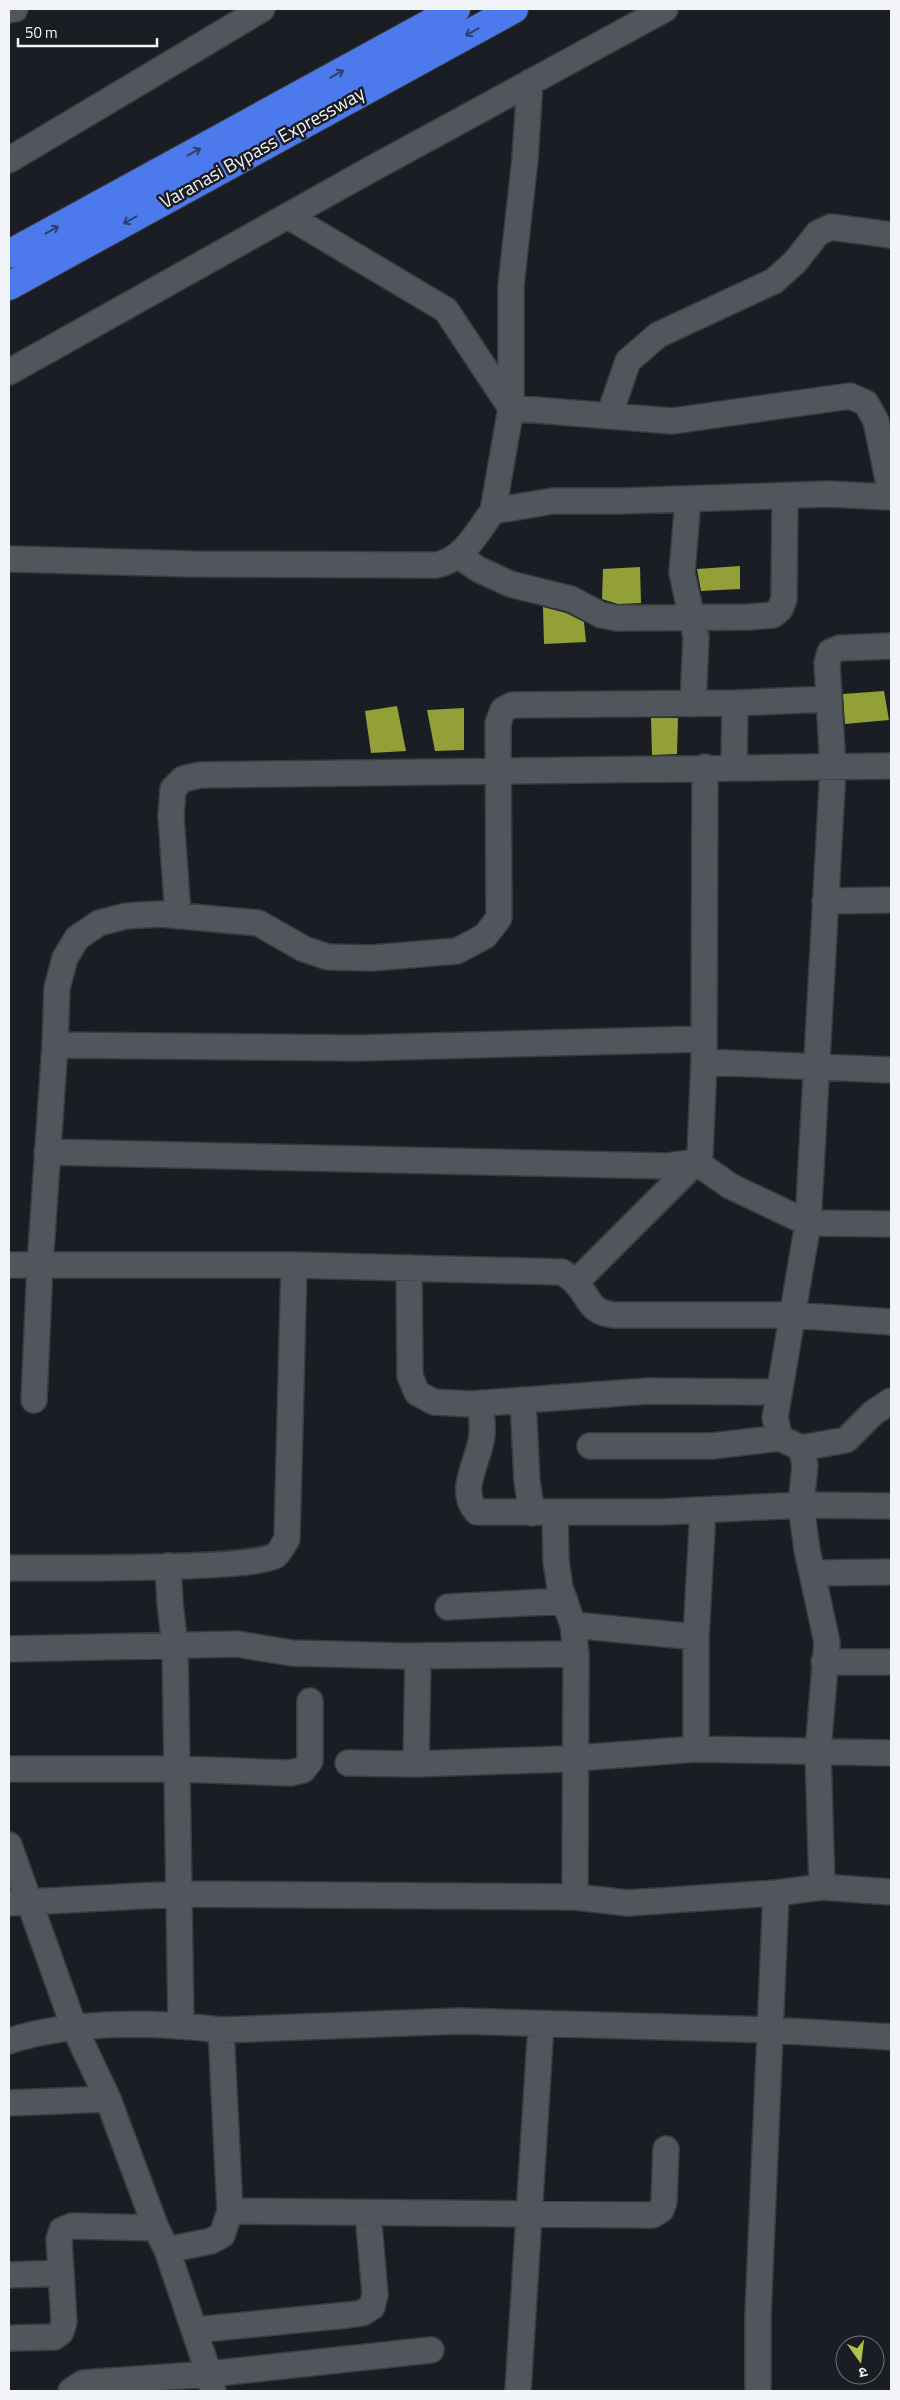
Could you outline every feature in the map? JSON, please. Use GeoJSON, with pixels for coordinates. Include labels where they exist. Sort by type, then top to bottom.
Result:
{"type":"FeatureCollection","features":[{"type":"Feature","properties":{"kind":"highway","name":"Varanasi Bypass Expressway"},"geometry":{"type":"LineString","coordinates":[[9,254],[456,9]]}},
{"type":"Feature","properties":{"kind":"highway","name":"Varanasi Bypass Expressway"},"geometry":{"type":"LineString","coordinates":[[9,286],[514,9]]}},
{"type":"Feature","properties":{"kind":"street"},"geometry":{"type":"LineString","coordinates":[[9,10],[15,9]]}},
{"type":"Feature","properties":{"kind":"street"},"geometry":{"type":"LineString","coordinates":[[9,160],[262,9]]}},
{"type":"Feature","properties":{"kind":"street"},"geometry":{"type":"LineString","coordinates":[[9,372],[530,82],[666,9]]}},
{"type":"Feature","properties":{"kind":"street"},"geometry":{"type":"LineString","coordinates":[[9,559],[203,564],[436,564],[448,562],[459,556],[493,511],[511,408],[511,286],[530,82]]}},
{"type":"Feature","properties":{"kind":"street"},"geometry":{"type":"LineString","coordinates":[[288,216],[446,310],[511,408]]}},
{"type":"Feature","properties":{"kind":"street"},"geometry":{"type":"LineString","coordinates":[[609,416],[628,361],[658,335],[774,282],[795,262],[818,233],[831,227],[891,235]]}},
{"type":"Feature","properties":{"kind":"street"},"geometry":{"type":"LineString","coordinates":[[493,511],[553,501],[828,494],[891,495],[876,421],[866,403],[850,396],[672,421],[511,408]]}},
{"type":"Feature","properties":{"kind":"street"},"geometry":{"type":"LineString","coordinates":[[459,556],[478,569],[510,584],[570,599],[601,615],[617,618],[750,617],[773,615],[780,609],[784,599],[786,575],[785,496]]}},
{"type":"Feature","properties":{"kind":"street"},"geometry":{"type":"LineString","coordinates":[[688,499],[682,573],[696,637],[693,704]]}},
{"type":"Feature","properties":{"kind":"street"},"geometry":{"type":"LineString","coordinates":[[822,1887],[818,1752],[827,1642],[812,1573],[801,1505],[805,1466],[775,1418],[808,1223],[833,768],[827,663],[830,652],[840,648],[891,646]]}},
{"type":"Feature","properties":{"kind":"street"},"geometry":{"type":"LineString","coordinates":[[34,1400],[40,1265],[57,988],[65,958],[77,938],[99,923],[126,916],[178,916],[258,923],[304,949],[328,957],[372,958],[457,950],[486,936],[499,918],[500,772],[498,723],[502,710],[512,705],[693,704],[829,699]]}},
{"type":"Feature","properties":{"kind":"street"},"geometry":{"type":"LineString","coordinates":[[734,767],[735,703]]}},
{"type":"Feature","properties":{"kind":"street"},"geometry":{"type":"LineString","coordinates":[[178,916],[171,816],[173,789],[183,779],[200,774],[891,766]]}},
{"type":"Feature","properties":{"kind":"street"},"geometry":{"type":"LineString","coordinates":[[576,1282],[696,1162],[700,1154],[704,1050],[705,767]]}},
{"type":"Feature","properties":{"kind":"street"},"geometry":{"type":"LineString","coordinates":[[825,901],[891,900]]}},
{"type":"Feature","properties":{"kind":"street"},"geometry":{"type":"LineString","coordinates":[[54,1046],[704,1050],[816,1068],[891,1070]]}},
{"type":"Feature","properties":{"kind":"street"},"geometry":{"type":"LineString","coordinates":[[47,1152],[667,1166],[696,1162],[730,1186],[808,1223],[891,1224]]}},
{"type":"Feature","properties":{"kind":"street"},"geometry":{"type":"LineString","coordinates":[[9,1265],[294,1265],[562,1272],[576,1282],[588,1302],[599,1313],[613,1315],[792,1315],[891,1322]]}},
{"type":"Feature","properties":{"kind":"street"},"geometry":{"type":"LineString","coordinates":[[9,1568],[168,1566],[259,1561],[276,1555],[287,1539],[294,1265]]}},
{"type":"Feature","properties":{"kind":"street"},"geometry":{"type":"LineString","coordinates":[[409,1268],[410,1376],[417,1393],[434,1402],[481,1403],[648,1391],[779,1392]]}},
{"type":"Feature","properties":{"kind":"street"},"geometry":{"type":"LineString","coordinates":[[524,1400],[527,1481],[544,1513],[565,1601],[573,1625],[576,1654],[576,1897]]}},
{"type":"Feature","properties":{"kind":"street"},"geometry":{"type":"LineString","coordinates":[[590,1446],[712,1446],[846,1440],[873,1413],[891,1402]]}},
{"type":"Feature","properties":{"kind":"street"},"geometry":{"type":"LineString","coordinates":[[481,1403],[482,1435],[478,1455],[469,1476],[472,1506],[477,1512],[484,1514],[703,1510],[801,1505],[891,1506]]}},
{"type":"Feature","properties":{"kind":"street"},"geometry":{"type":"LineString","coordinates":[[696,1750],[696,1637],[703,1510]]}},
{"type":"Feature","properties":{"kind":"street"},"geometry":{"type":"LineString","coordinates":[[168,1566],[175,1646],[179,1769],[178,1894],[181,2025]]}},
{"type":"Feature","properties":{"kind":"street"},"geometry":{"type":"LineString","coordinates":[[812,1573],[891,1572]]}},
{"type":"Feature","properties":{"kind":"street"},"geometry":{"type":"LineString","coordinates":[[448,1607],[565,1601]]}},
{"type":"Feature","properties":{"kind":"street"},"geometry":{"type":"LineString","coordinates":[[573,1625],[696,1637]]}},
{"type":"Feature","properties":{"kind":"street"},"geometry":{"type":"LineString","coordinates":[[9,1649],[237,1644],[284,1652],[418,1656],[576,1654]]}},
{"type":"Feature","properties":{"kind":"street"},"geometry":{"type":"LineString","coordinates":[[416,1764],[418,1656]]}},
{"type":"Feature","properties":{"kind":"street"},"geometry":{"type":"LineString","coordinates":[[824,1662],[891,1662]]}},
{"type":"Feature","properties":{"kind":"street"},"geometry":{"type":"LineString","coordinates":[[9,1769],[179,1769],[290,1773],[303,1770],[310,1761],[310,1701]]}},
{"type":"Feature","properties":{"kind":"street"},"geometry":{"type":"LineString","coordinates":[[348,1763],[416,1764],[696,1750],[891,1753]]}},
{"type":"Feature","properties":{"kind":"street"},"geometry":{"type":"LineString","coordinates":[[9,1845],[19,1902],[108,2099],[156,2228],[167,2250],[211,2383]]}},
{"type":"Feature","properties":{"kind":"street"},"geometry":{"type":"LineString","coordinates":[[19,1902],[178,1894],[576,1897],[628,1903],[776,1893],[822,1887],[891,1892]]}},
{"type":"Feature","properties":{"kind":"street"},"geometry":{"type":"LineString","coordinates":[[758,2391],[758,2315],[776,1893]]}},
{"type":"Feature","properties":{"kind":"street"},"geometry":{"type":"LineString","coordinates":[[9,2041],[74,2027],[181,2025],[222,2030],[460,2021],[770,2030],[891,2037]]}},
{"type":"Feature","properties":{"kind":"street"},"geometry":{"type":"LineString","coordinates":[[518,2391],[541,2024]]}},
{"type":"Feature","properties":{"kind":"street"},"geometry":{"type":"LineString","coordinates":[[167,2250],[211,2241],[222,2235],[230,2211],[222,2030]]}},
{"type":"Feature","properties":{"kind":"street"},"geometry":{"type":"LineString","coordinates":[[9,2103],[108,2099]]}},
{"type":"Feature","properties":{"kind":"street"},"geometry":{"type":"LineString","coordinates":[[230,2211],[529,2216],[652,2215],[661,2210],[664,2202],[666,2149]]}},
{"type":"Feature","properties":{"kind":"street"},"geometry":{"type":"LineString","coordinates":[[194,2330],[348,2315],[362,2313],[372,2307],[375,2294],[368,2213]]}},
{"type":"Feature","properties":{"kind":"street"},"geometry":{"type":"LineString","coordinates":[[9,2338],[54,2337],[61,2332],[64,2322],[59,2239],[62,2230],[72,2226],[156,2228]]}},
{"type":"Feature","properties":{"kind":"street"},"geometry":{"type":"LineString","coordinates":[[9,2275],[61,2274]]}},
{"type":"Feature","properties":{"kind":"street"},"geometry":{"type":"LineString","coordinates":[[71,2391],[83,2383],[211,2383],[431,2350]]}},
{"type":"Feature","properties":{"kind":"building"},"geometry":{"type":"Polygon","coordinates":[[[740,566],[740,589],[701,591],[697,569],[740,566]]]}},
{"type":"Feature","properties":{"kind":"building"},"geometry":{"type":"Polygon","coordinates":[[[640,567],[641,603],[618,604],[602,599],[603,569],[640,567]]]}},
{"type":"Feature","properties":{"kind":"building"},"geometry":{"type":"Polygon","coordinates":[[[543,607],[566,613],[584,622],[586,642],[544,644],[543,607]]]}},
{"type":"Feature","properties":{"kind":"building"},"geometry":{"type":"Polygon","coordinates":[[[884,691],[889,720],[845,724],[843,694],[884,691]]]}},
{"type":"Feature","properties":{"kind":"building"},"geometry":{"type":"Polygon","coordinates":[[[397,706],[406,751],[371,753],[365,711],[397,706]]]}},
{"type":"Feature","properties":{"kind":"building"},"geometry":{"type":"Polygon","coordinates":[[[464,708],[464,750],[435,751],[427,710],[464,708]]]}},
{"type":"Feature","properties":{"kind":"building"},"geometry":{"type":"Polygon","coordinates":[[[651,718],[678,718],[677,754],[652,755],[651,718]]]}}]}
